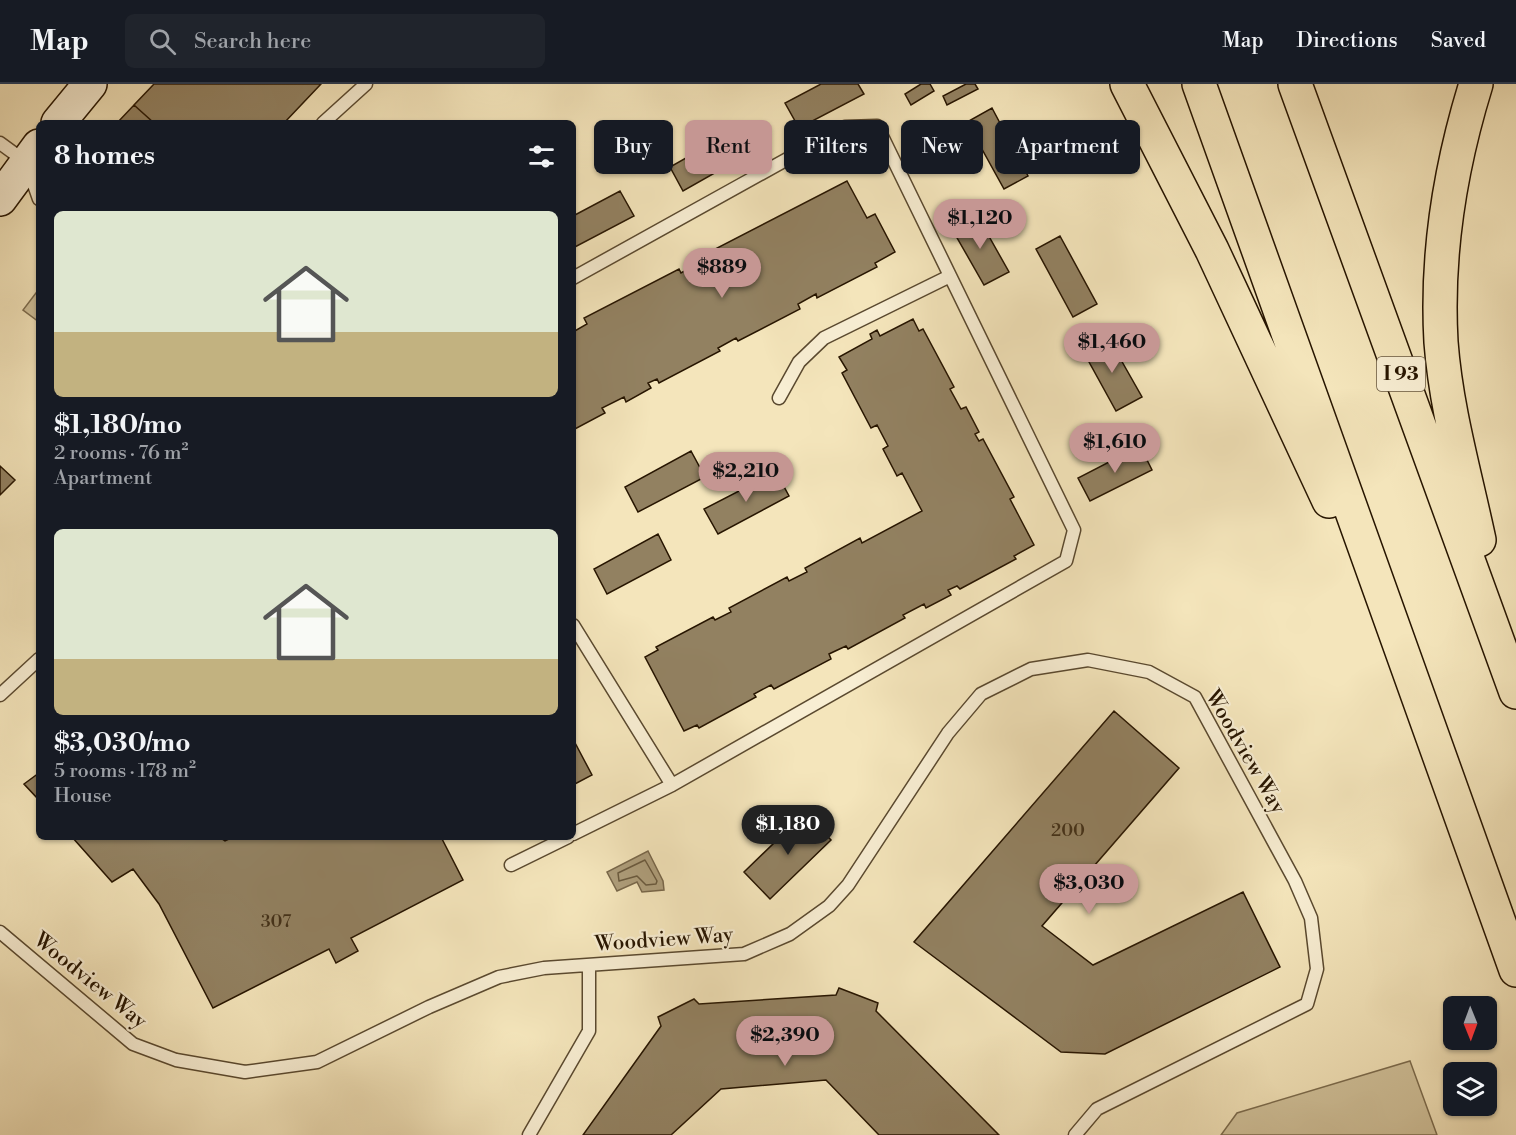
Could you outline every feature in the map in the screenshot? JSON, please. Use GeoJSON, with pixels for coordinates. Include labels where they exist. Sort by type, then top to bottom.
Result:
{"type":"FeatureCollection","features":[{"type":"Feature","properties":{"kind":"highway"},"geometry":{"type":"LineString","coordinates":[[1127,84],[1212,250],[1321,484],[1393,623]]}},
{"type":"Feature","properties":{"kind":"highway"},"geometry":{"type":"LineString","coordinates":[[1199,84],[1516,970]]}},
{"type":"Feature","properties":{"kind":"highway","name":"I 93"},"geometry":{"type":"LineString","coordinates":[[1295,84],[1511,678]]}},
{"type":"Feature","properties":{"kind":"highway"},"geometry":{"type":"LineString","coordinates":[[1476,84],[1455,158],[1448,193],[1444,232],[1441,341],[1451,413],[1511,678]]}},
{"type":"Feature","properties":{"kind":"main road"},"geometry":{"type":"LineString","coordinates":[[60,120],[90,84]]}},
{"type":"Feature","properties":{"kind":"main road"},"geometry":{"type":"LineString","coordinates":[[0,199],[35,157]]}},
{"type":"Feature","properties":{"kind":"lane"},"geometry":{"type":"LineString","coordinates":[[326,120],[366,84]]}},
{"type":"Feature","properties":{"kind":"lane"},"geometry":{"type":"LineString","coordinates":[[576,276],[845,127],[877,126],[1074,530],[1066,561],[672,784],[576,832]]}},
{"type":"Feature","properties":{"kind":"lane"},"geometry":{"type":"LineString","coordinates":[[0,143],[35,157]]}},
{"type":"Feature","properties":{"kind":"lane"},"geometry":{"type":"LineString","coordinates":[[779,398],[799,362],[824,338],[950,276]]}},
{"type":"Feature","properties":{"kind":"lane"},"geometry":{"type":"LineString","coordinates":[[576,630],[672,784]]}},
{"type":"Feature","properties":{"kind":"lane","name":"Woodview Way"},"geometry":{"type":"LineString","coordinates":[[0,932],[133,1044],[176,1060],[245,1072],[317,1062],[429,1006],[499,977],[544,968],[744,954],[790,934],[829,906],[848,885],[948,733],[981,694],[1031,669],[1088,660],[1149,672],[1195,697],[1294,881],[1311,918],[1317,969],[1307,1004],[1097,1109],[1075,1135]]}},
{"type":"Feature","properties":{"kind":"lane"},"geometry":{"type":"LineString","coordinates":[[0,695],[36,662]]}},
{"type":"Feature","properties":{"kind":"lane"},"geometry":{"type":"LineString","coordinates":[[511,866],[562,840]]}},
{"type":"Feature","properties":{"kind":"lane"},"geometry":{"type":"LineString","coordinates":[[529,1135],[590,1030],[589,966]]}},
{"type":"Feature","properties":{"kind":"shaded area"},"geometry":{"type":"Polygon","coordinates":[[[36,293],[36,320],[23,310],[36,293]]]}},
{"type":"Feature","properties":{"kind":"shaded area"},"geometry":{"type":"Polygon","coordinates":[[[1410,1061],[1437,1135],[1221,1135],[1237,1113],[1410,1061]]]}},
{"type":"Feature","properties":{"kind":"water"},"geometry":{"type":"Polygon","coordinates":[[[648,851],[663,881],[664,890],[642,892],[637,882],[617,891],[607,872],[648,851]]]}},
{"type":"Feature","properties":{"kind":"building"},"geometry":{"type":"Polygon","coordinates":[[[154,84],[321,84],[287,120],[151,120],[134,105],[154,84]]]}},
{"type":"Feature","properties":{"kind":"building"},"geometry":{"type":"Polygon","coordinates":[[[821,84],[858,84],[864,94],[814,120],[795,120],[785,103],[821,84]]]}},
{"type":"Feature","properties":{"kind":"building"},"geometry":{"type":"Polygon","coordinates":[[[921,84],[930,84],[934,91],[911,105],[905,94],[921,84]]]}},
{"type":"Feature","properties":{"kind":"building"},"geometry":{"type":"Polygon","coordinates":[[[966,84],[975,84],[978,89],[947,105],[943,96],[966,84]]]}},
{"type":"Feature","properties":{"kind":"building"},"geometry":{"type":"Polygon","coordinates":[[[134,105],[151,120],[120,120],[134,105]]]}},
{"type":"Feature","properties":{"kind":"building"},"geometry":{"type":"Polygon","coordinates":[[[992,108],[998,120],[995,120],[995,173],[983,151],[983,120],[971,120],[992,108]]]}},
{"type":"Feature","properties":{"kind":"building"},"geometry":{"type":"Polygon","coordinates":[[[685,158],[685,174],[713,174],[683,191],[673,173],[673,165],[685,158]]]}},
{"type":"Feature","properties":{"kind":"building"},"geometry":{"type":"Polygon","coordinates":[[[996,174],[1027,174],[1028,176],[1004,189],[996,174]]]}},
{"type":"Feature","properties":{"kind":"building"},"geometry":{"type":"Polygon","coordinates":[[[847,181],[867,218],[875,214],[895,252],[875,263],[877,267],[817,298],[816,294],[798,304],[800,309],[738,341],[736,338],[718,348],[720,351],[659,383],[657,379],[648,383],[651,388],[626,402],[624,397],[602,408],[605,413],[576,428],[576,330],[587,324],[584,318],[679,269],[681,273],[697,264],[694,260],[847,181]]]}},
{"type":"Feature","properties":{"kind":"building"},"geometry":{"type":"Polygon","coordinates":[[[620,191],[634,216],[576,246],[576,214],[620,191]]]}},
{"type":"Feature","properties":{"kind":"building"},"geometry":{"type":"Polygon","coordinates":[[[977,215],[1009,272],[984,285],[952,229],[977,215]]]}},
{"type":"Feature","properties":{"kind":"building"},"geometry":{"type":"Polygon","coordinates":[[[1060,236],[1097,304],[1073,317],[1036,249],[1060,236]]]}},
{"type":"Feature","properties":{"kind":"building"},"geometry":{"type":"Polygon","coordinates":[[[913,319],[919,331],[923,329],[954,387],[950,389],[961,409],[966,407],[979,432],[975,434],[979,441],[983,439],[1014,497],[1010,499],[1034,545],[1014,556],[1016,559],[960,589],[957,586],[948,590],[951,595],[926,608],[924,604],[903,615],[905,618],[848,649],[846,646],[829,654],[831,659],[774,689],[771,685],[754,694],[756,697],[699,728],[697,725],[684,731],[645,657],[658,650],[656,647],[713,617],[715,620],[731,612],[729,608],[787,577],[789,581],[807,572],[805,568],[860,538],[862,543],[922,511],[902,473],[897,476],[883,449],[888,446],[877,425],[871,428],[842,373],[847,370],[839,357],[872,339],[870,334],[877,330],[880,336],[913,319]]]}},
{"type":"Feature","properties":{"kind":"building"},"geometry":{"type":"Polygon","coordinates":[[[1108,337],[1142,397],[1116,411],[1083,351],[1108,337]]]}},
{"type":"Feature","properties":{"kind":"building"},"geometry":{"type":"Polygon","coordinates":[[[1140,446],[1152,470],[1090,501],[1078,478],[1140,446]]]}},
{"type":"Feature","properties":{"kind":"building"},"geometry":{"type":"Polygon","coordinates":[[[691,451],[705,477],[638,512],[625,487],[691,451]]]}},
{"type":"Feature","properties":{"kind":"building"},"geometry":{"type":"Polygon","coordinates":[[[0,466],[15,480],[0,495],[0,466]]]}},
{"type":"Feature","properties":{"kind":"building"},"geometry":{"type":"Polygon","coordinates":[[[776,472],[789,496],[718,534],[704,509],[776,472]]]}},
{"type":"Feature","properties":{"kind":"building"},"geometry":{"type":"Polygon","coordinates":[[[658,534],[671,560],[607,594],[594,569],[658,534]]]}},
{"type":"Feature","properties":{"kind":"building"},"geometry":{"type":"Polygon","coordinates":[[[1114,711],[1179,768],[1042,926],[1093,965],[1243,892],[1280,967],[1105,1054],[1061,1052],[914,942],[1114,711]]]}},
{"type":"Feature","properties":{"kind":"building"},"geometry":{"type":"Polygon","coordinates":[[[576,745],[592,775],[576,783],[576,745]]]}},
{"type":"Feature","properties":{"kind":"building"},"geometry":{"type":"Polygon","coordinates":[[[36,775],[36,797],[24,784],[36,775]]]}},
{"type":"Feature","properties":{"kind":"building"},"geometry":{"type":"Polygon","coordinates":[[[805,813],[831,840],[770,899],[744,872],[805,813]]]}},
{"type":"Feature","properties":{"kind":"building"},"geometry":{"type":"Polygon","coordinates":[[[75,840],[443,840],[463,880],[351,938],[358,951],[336,963],[329,949],[213,1008],[159,904],[133,869],[112,882],[75,840]]]}},
{"type":"Feature","properties":{"kind":"building"},"geometry":{"type":"Polygon","coordinates":[[[839,988],[878,1003],[876,1011],[999,1135],[879,1135],[826,1080],[721,1089],[671,1135],[583,1135],[661,1026],[658,1017],[694,999],[699,1004],[836,995],[839,988]]]}}]}
